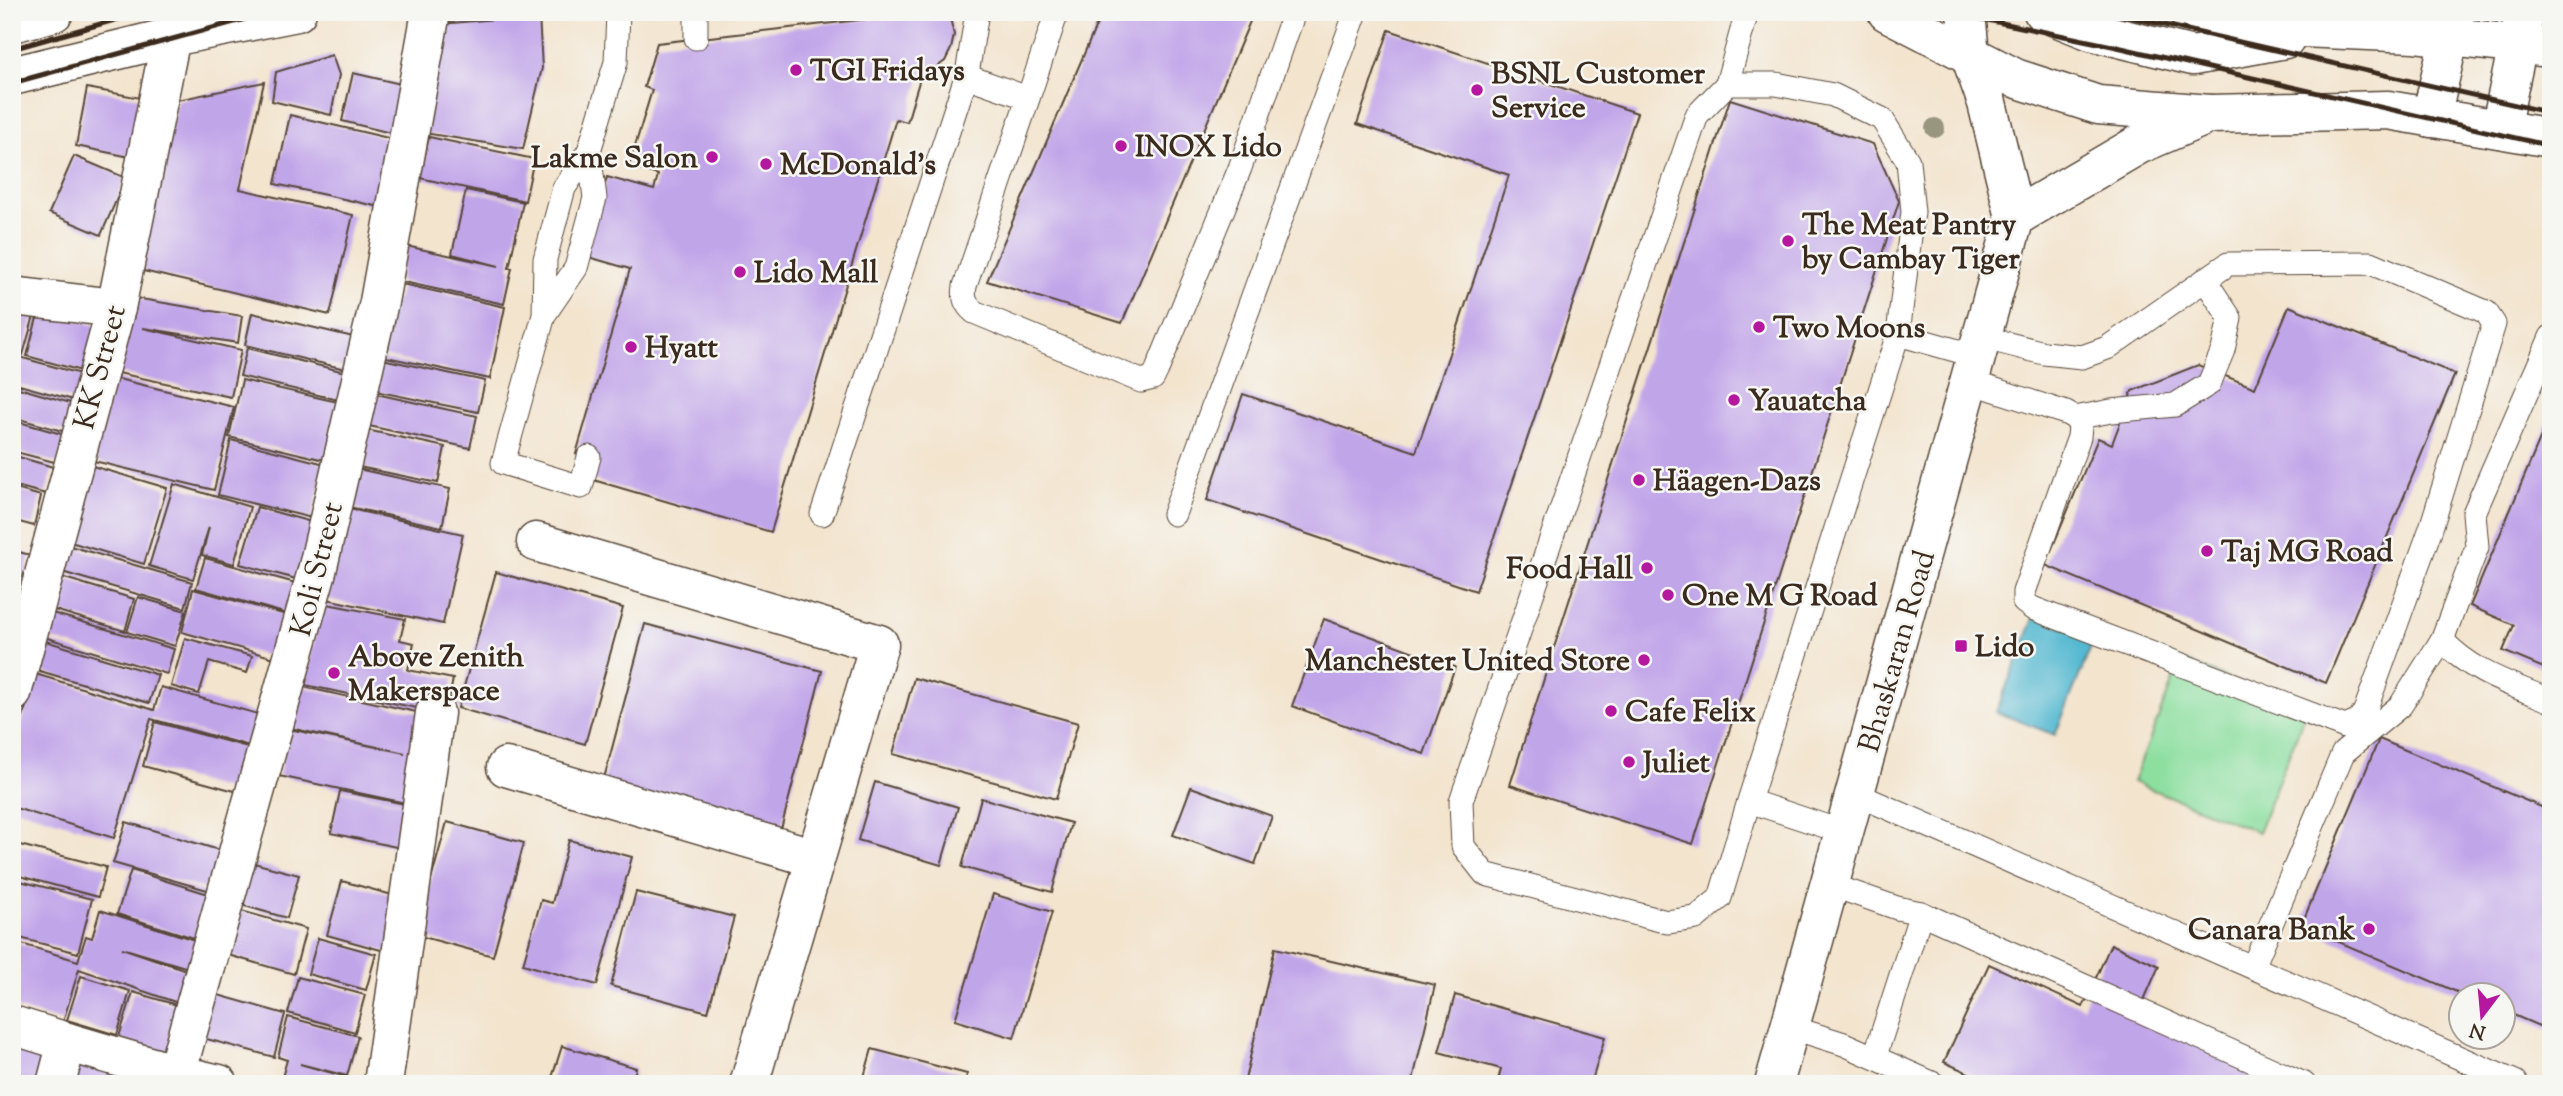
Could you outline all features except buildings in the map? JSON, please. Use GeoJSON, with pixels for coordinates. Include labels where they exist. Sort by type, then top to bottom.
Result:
{"type":"FeatureCollection","features":[{"type":"Feature","properties":{"kind":"street"},"geometry":{"type":"LineString","coordinates":[[12,23],[54,12]]}},
{"type":"Feature","properties":{"kind":"street"},"geometry":{"type":"LineString","coordinates":[[12,76],[171,37],[297,12]]}},
{"type":"Feature","properties":{"kind":"street","name":"Koli Street"},"geometry":{"type":"LineString","coordinates":[[196,1080],[379,302],[431,12]]}},
{"type":"Feature","properties":{"kind":"street"},"geometry":{"type":"LineString","coordinates":[[1887,12],[2015,78],[2098,105],[2210,114],[2388,110],[2551,138]]}},
{"type":"Feature","properties":{"kind":"street","name":"Bhaskaran Road"},"geometry":{"type":"LineString","coordinates":[[1774,1084],[1924,553],[2015,217],[1987,103],[1970,55],[1966,12]]}},
{"type":"Feature","properties":{"kind":"street"},"geometry":{"type":"LineString","coordinates":[[2043,12],[2091,32],[2193,56],[2333,30]]}},
{"type":"Feature","properties":{"kind":"street"},"geometry":{"type":"LineString","coordinates":[[2188,12],[2269,19],[2333,30],[2415,33],[2453,26],[2532,35],[2500,129]]}},
{"type":"Feature","properties":{"kind":"street"},"geometry":{"type":"LineString","coordinates":[[2431,118],[2453,26]]}},
{"type":"Feature","properties":{"kind":"street","name":"KK Street"},"geometry":{"type":"LineString","coordinates":[[12,693],[116,308],[171,37]]}},
{"type":"Feature","properties":{"kind":"street"},"geometry":{"type":"LineString","coordinates":[[2015,217],[2138,145],[2210,114]]}},
{"type":"Feature","properties":{"kind":"street"},"geometry":{"type":"LineString","coordinates":[[12,296],[116,308]]}},
{"type":"Feature","properties":{"kind":"street"},"geometry":{"type":"LineString","coordinates":[[536,542],[879,644],[749,1084]]}},
{"type":"Feature","properties":{"kind":"street"},"geometry":{"type":"LineString","coordinates":[[383,1084],[435,713]]}},
{"type":"Feature","properties":{"kind":"street"},"geometry":{"type":"LineString","coordinates":[[506,767],[815,858]]}},
{"type":"Feature","properties":{"kind":"street"},"geometry":{"type":"LineString","coordinates":[[12,1026],[196,1080]]}},
{"type":"Feature","properties":{"kind":"street"},"geometry":{"type":"LineString","coordinates":[[56,1084],[67,1042]]}},
{"type":"Feature","properties":{"kind":"lane"},"geometry":{"type":"LineString","coordinates":[[589,457],[581,487],[503,463],[544,315],[545,259],[564,188],[589,151],[616,62],[618,12]]}},
{"type":"Feature","properties":{"kind":"lane"},"geometry":{"type":"LineString","coordinates":[[696,12],[696,38]]}},
{"type":"Feature","properties":{"kind":"lane"},"geometry":{"type":"LineString","coordinates":[[822,514],[966,76],[977,12]]}},
{"type":"Feature","properties":{"kind":"lane"},"geometry":{"type":"LineString","coordinates":[[1057,12],[965,286],[966,305],[974,312],[1141,381],[1148,380],[1157,370],[1240,168],[1294,12]]}},
{"type":"Feature","properties":{"kind":"lane"},"geometry":{"type":"LineString","coordinates":[[1174,514],[1356,12]]}},
{"type":"Feature","properties":{"kind":"lane"},"geometry":{"type":"LineString","coordinates":[[1727,84],[1776,84],[1833,95],[1882,119],[1908,161],[1913,212],[1898,334],[1720,898],[1696,918],[1667,922],[1485,874],[1463,846],[1461,801],[1697,115],[1727,84],[1747,12]]}},
{"type":"Feature","properties":{"kind":"lane"},"geometry":{"type":"LineString","coordinates":[[966,76],[1028,98]]}},
{"type":"Feature","properties":{"kind":"lane"},"geometry":{"type":"LineString","coordinates":[[544,315],[576,268],[595,198],[589,151]]}},
{"type":"Feature","properties":{"kind":"lane"},"geometry":{"type":"LineString","coordinates":[[1898,334],[1975,358],[2044,353],[2082,357],[2107,348],[2228,264],[2371,263],[2486,312],[2494,324],[2431,528],[2365,711],[2359,721],[2345,727],[2032,608],[2024,602],[2024,592],[2079,438],[2080,426],[2075,418]]}},
{"type":"Feature","properties":{"kind":"lane"},"geometry":{"type":"LineString","coordinates":[[1975,358],[2021,396],[2075,418],[2111,411],[2175,405],[2209,384],[2223,350],[2230,318],[2205,280]]}},
{"type":"Feature","properties":{"kind":"lane"},"geometry":{"type":"LineString","coordinates":[[2253,967],[2343,753],[2401,705],[2442,640],[2477,547],[2474,513],[2551,337]]}},
{"type":"Feature","properties":{"kind":"lane"},"geometry":{"type":"LineString","coordinates":[[2442,640],[2456,656],[2474,668],[2551,701]]}},
{"type":"Feature","properties":{"kind":"lane"},"geometry":{"type":"LineString","coordinates":[[1856,794],[2515,1082]]}},
{"type":"Feature","properties":{"kind":"lane"},"geometry":{"type":"LineString","coordinates":[[1749,802],[1846,833]]}},
{"type":"Feature","properties":{"kind":"lane"},"geometry":{"type":"LineString","coordinates":[[1830,885],[1897,908],[1921,913],[2304,1084]]}},
{"type":"Feature","properties":{"kind":"lane"},"geometry":{"type":"LineString","coordinates":[[1875,1056],[1921,913]]}},
{"type":"Feature","properties":{"kind":"lane"},"geometry":{"type":"LineString","coordinates":[[1790,1027],[1875,1056],[1934,1084]]}},
{"type":"Feature","properties":{"kind":"green space"},"geometry":{"type":"Polygon","coordinates":[[[2181,660],[2307,709],[2258,832],[2133,782],[2181,660]]]}},
{"type":"Feature","properties":{"kind":"water"},"geometry":{"type":"Polygon","coordinates":[[[2035,616],[2094,640],[2055,735],[1996,712],[2035,616]]]}},
{"type":"Feature","properties":{"kind":"railway"},"geometry":{"type":"LineString","coordinates":[[12,49],[143,12]]}},
{"type":"Feature","properties":{"kind":"railway"},"geometry":{"type":"LineString","coordinates":[[12,83],[271,12]]}},
{"type":"Feature","properties":{"kind":"railway"},"geometry":{"type":"LineString","coordinates":[[1949,12],[2117,47],[2551,146]]}},
{"type":"Feature","properties":{"kind":"railway"},"geometry":{"type":"LineString","coordinates":[[2108,12],[2551,113]]}},
{"type":"Feature","properties":{"kind":"place","name":"TGI Fridays"},"geometry":{"type":"Point","coordinates":[796,70]}},
{"type":"Feature","properties":{"kind":"place","name":"BSNL Customer Service"},"geometry":{"type":"Point","coordinates":[1477,90]}},
{"type":"Feature","properties":{"kind":"place","name":"INOX Lido"},"geometry":{"type":"Point","coordinates":[1121,146]}},
{"type":"Feature","properties":{"kind":"place","name":"Lakme Salon"},"geometry":{"type":"Point","coordinates":[712,157]}},
{"type":"Feature","properties":{"kind":"place","name":"McDonald's"},"geometry":{"type":"Point","coordinates":[766,164]}},
{"type":"Feature","properties":{"kind":"place","name":"The Meat Pantry by Cambay Tiger"},"geometry":{"type":"Point","coordinates":[1788,241]}},
{"type":"Feature","properties":{"kind":"place","name":"Lido Mall"},"geometry":{"type":"Point","coordinates":[740,272]}},
{"type":"Feature","properties":{"kind":"place","name":"Two Moons"},"geometry":{"type":"Point","coordinates":[1759,327]}},
{"type":"Feature","properties":{"kind":"place","name":"Hyatt"},"geometry":{"type":"Point","coordinates":[631,347]}},
{"type":"Feature","properties":{"kind":"place","name":"Yauatcha"},"geometry":{"type":"Point","coordinates":[1734,400]}},
{"type":"Feature","properties":{"kind":"place","name":"Häagen-Dazs"},"geometry":{"type":"Point","coordinates":[1639,480]}},
{"type":"Feature","properties":{"kind":"place","name":"Taj MG Road"},"geometry":{"type":"Point","coordinates":[2207,551]}},
{"type":"Feature","properties":{"kind":"place","name":"Food Hall"},"geometry":{"type":"Point","coordinates":[1647,568]}},
{"type":"Feature","properties":{"kind":"place","name":"One M G Road"},"geometry":{"type":"Point","coordinates":[1668,595]}},
{"type":"Feature","properties":{"kind":"place","name":"Lido"},"geometry":{"type":"Point","coordinates":[1961,646]}},
{"type":"Feature","properties":{"kind":"place","name":"Manchester United Store"},"geometry":{"type":"Point","coordinates":[1644,660]}},
{"type":"Feature","properties":{"kind":"place","name":"Above Zenith Makerspace"},"geometry":{"type":"Point","coordinates":[334,673]}},
{"type":"Feature","properties":{"kind":"place","name":"Cafe Felix"},"geometry":{"type":"Point","coordinates":[1611,711]}},
{"type":"Feature","properties":{"kind":"place","name":"Juliet"},"geometry":{"type":"Point","coordinates":[1629,762]}},
{"type":"Feature","properties":{"kind":"place","name":"Canara Bank"},"geometry":{"type":"Point","coordinates":[2369,929]}}]}
